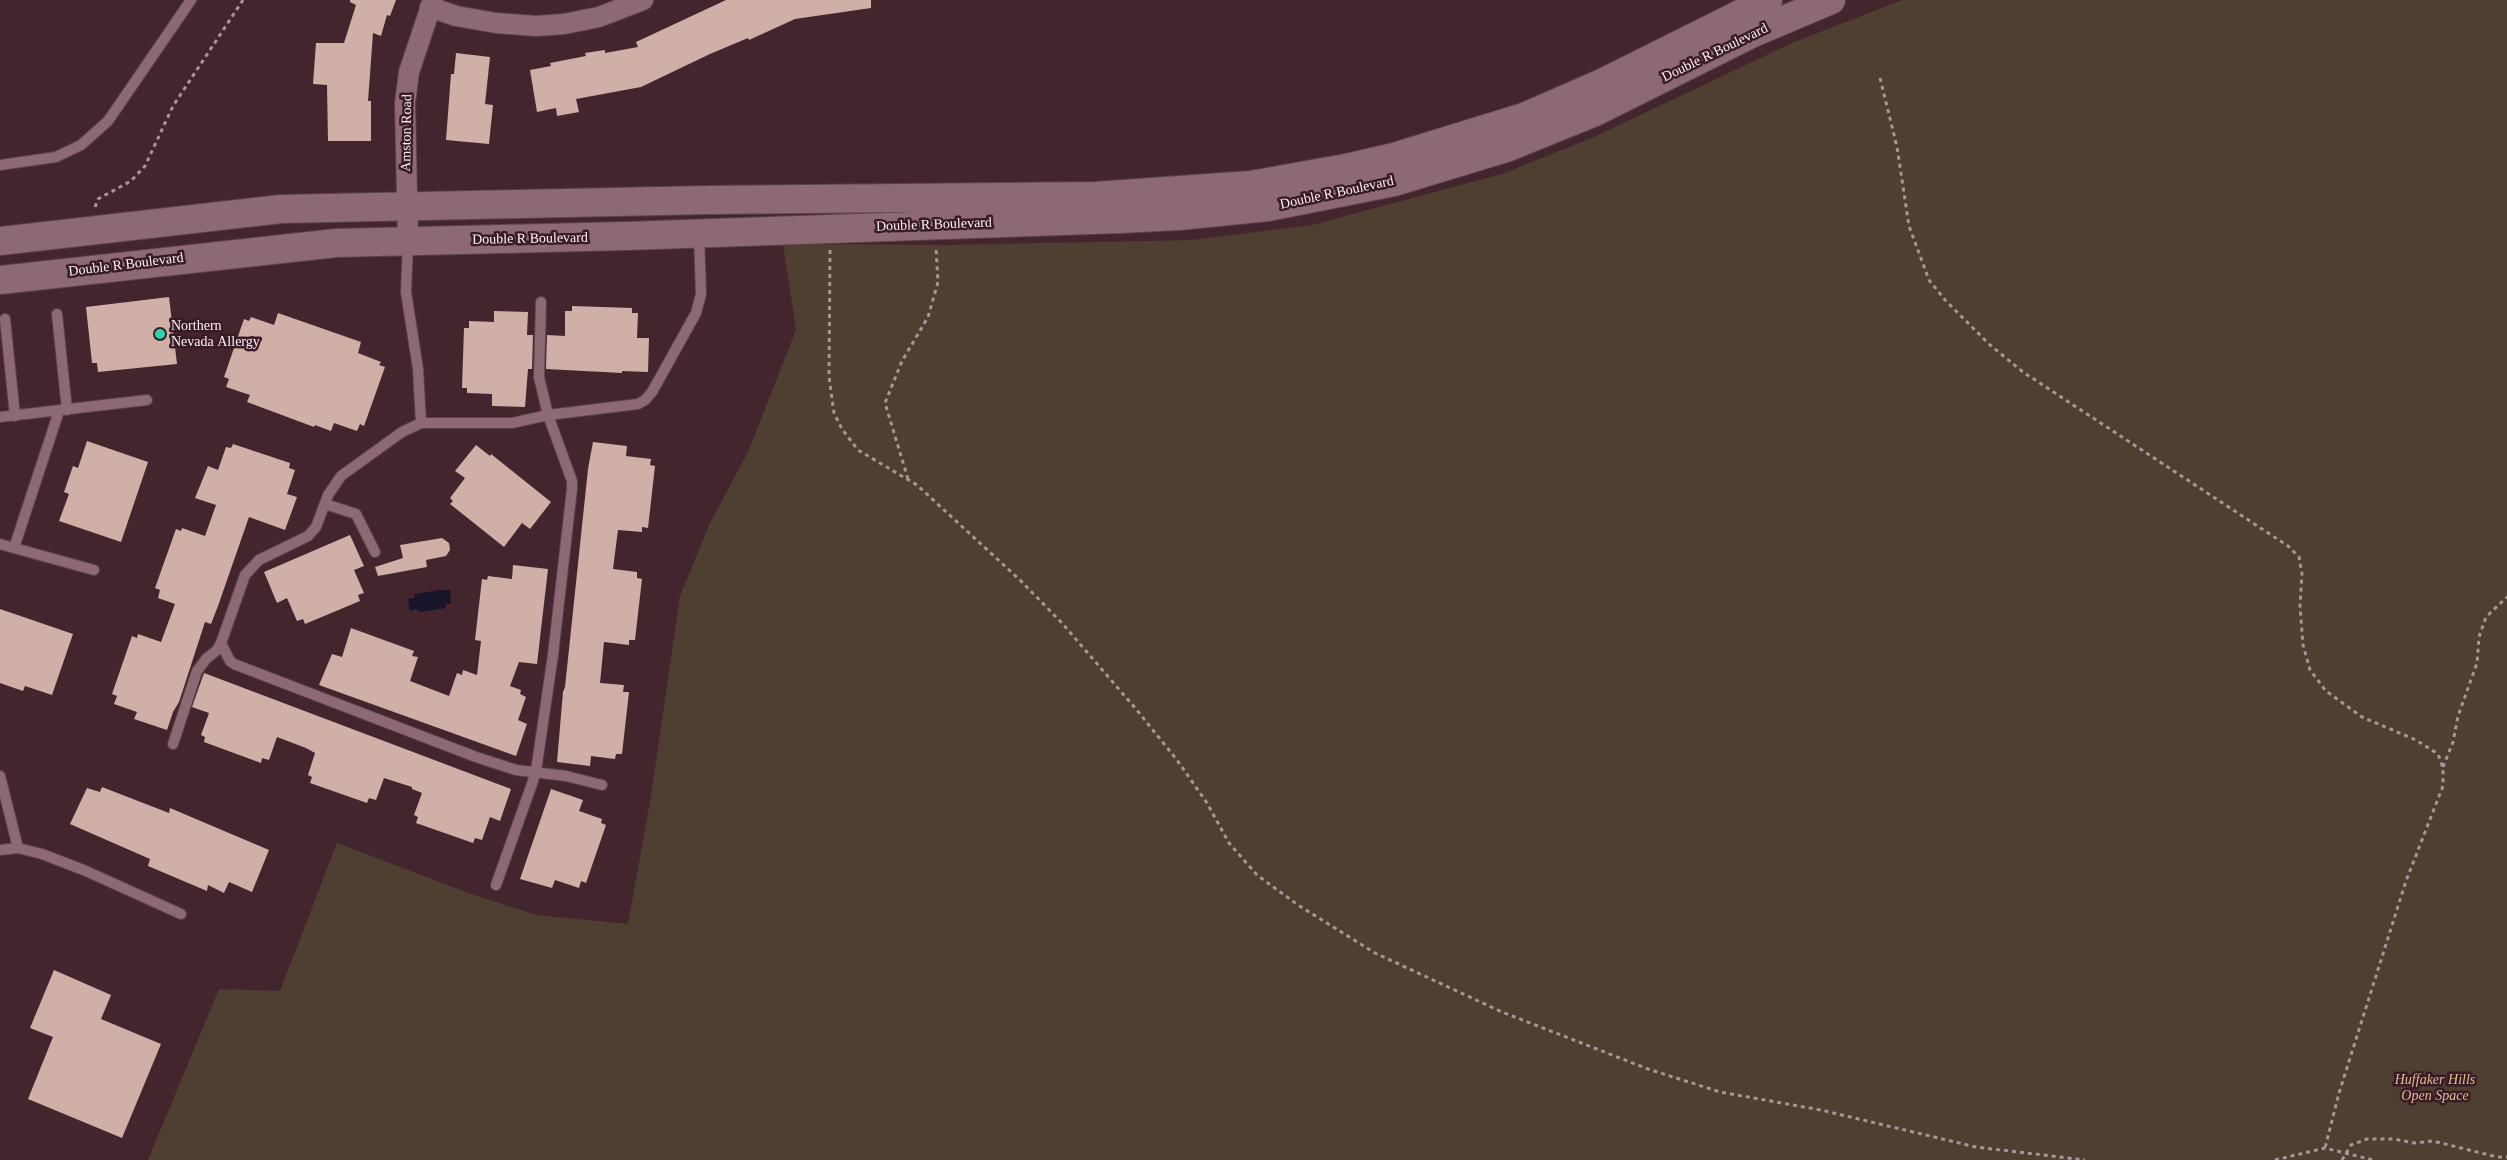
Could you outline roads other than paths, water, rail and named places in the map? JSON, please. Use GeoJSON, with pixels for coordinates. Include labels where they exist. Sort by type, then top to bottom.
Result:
{"type":"FeatureCollection","features":[{"type":"Feature","properties":{"kind":"main road","name":"Double R Boulevard"},"geometry":{"type":"LineString","coordinates":[[0,241],[272,210],[407,206],[1095,196],[1208,189],[1259,183],[1346,168],[1394,157],[1524,116],[1604,82],[1768,0]]}},
{"type":"Feature","properties":{"kind":"main road","name":"Double R Boulevard"},"geometry":{"type":"LineString","coordinates":[[0,280],[305,245],[699,234],[1179,216],[1268,207],[1359,190],[1431,172],[1548,132],[1595,112],[1753,33],[1830,0]]}},
{"type":"Feature","properties":{"kind":"street"},"geometry":{"type":"LineString","coordinates":[[431,4],[456,16],[496,23],[536,26],[564,24],[599,16],[643,0]]}},
{"type":"Feature","properties":{"kind":"street","name":"Amston Road"},"geometry":{"type":"LineString","coordinates":[[408,241],[405,103],[410,72],[431,4]]}},
{"type":"Feature","properties":{"kind":"lane"},"geometry":{"type":"LineString","coordinates":[[0,165],[56,157],[81,146],[108,121],[191,0]]}},
{"type":"Feature","properties":{"kind":"lane"},"geometry":{"type":"LineString","coordinates":[[173,744],[197,671],[206,659],[217,650],[241,584],[249,570],[259,560],[308,536],[316,528],[334,484],[341,476],[394,437],[421,424],[512,423],[548,415],[638,404],[646,400],[700,304],[699,234]]}},
{"type":"Feature","properties":{"kind":"lane"},"geometry":{"type":"LineString","coordinates":[[408,241],[406,292],[418,369],[421,424]]}},
{"type":"Feature","properties":{"kind":"lane"},"geometry":{"type":"LineString","coordinates":[[496,885],[535,772],[553,655],[572,489],[572,481],[548,415],[539,377],[541,302]]}},
{"type":"Feature","properties":{"kind":"lane"},"geometry":{"type":"LineString","coordinates":[[14,548],[63,410],[57,314]]}},
{"type":"Feature","properties":{"kind":"lane"},"geometry":{"type":"LineString","coordinates":[[5,319],[15,416]]}},
{"type":"Feature","properties":{"kind":"lane"},"geometry":{"type":"LineString","coordinates":[[0,417],[147,400]]}},
{"type":"Feature","properties":{"kind":"lane"},"geometry":{"type":"LineString","coordinates":[[325,504],[356,514],[375,552]]}},
{"type":"Feature","properties":{"kind":"lane"},"geometry":{"type":"LineString","coordinates":[[0,544],[94,570]]}},
{"type":"Feature","properties":{"kind":"lane"},"geometry":{"type":"LineString","coordinates":[[221,642],[230,661],[234,664],[502,767],[566,776],[602,785]]}},
{"type":"Feature","properties":{"kind":"lane"},"geometry":{"type":"LineString","coordinates":[[0,776],[18,848]]}},
{"type":"Feature","properties":{"kind":"lane"},"geometry":{"type":"LineString","coordinates":[[0,850],[18,848],[86,871],[181,914]]}},
{"type":"Feature","properties":{"kind":"place","name":"Northern Nevada Allergy"},"geometry":{"type":"Point","coordinates":[160,334]}},
{"type":"Feature","properties":{"kind":"park label","name":"Huffaker Hills Open Space"},"geometry":{"type":"Point","coordinates":[2435,1088]}}]}
